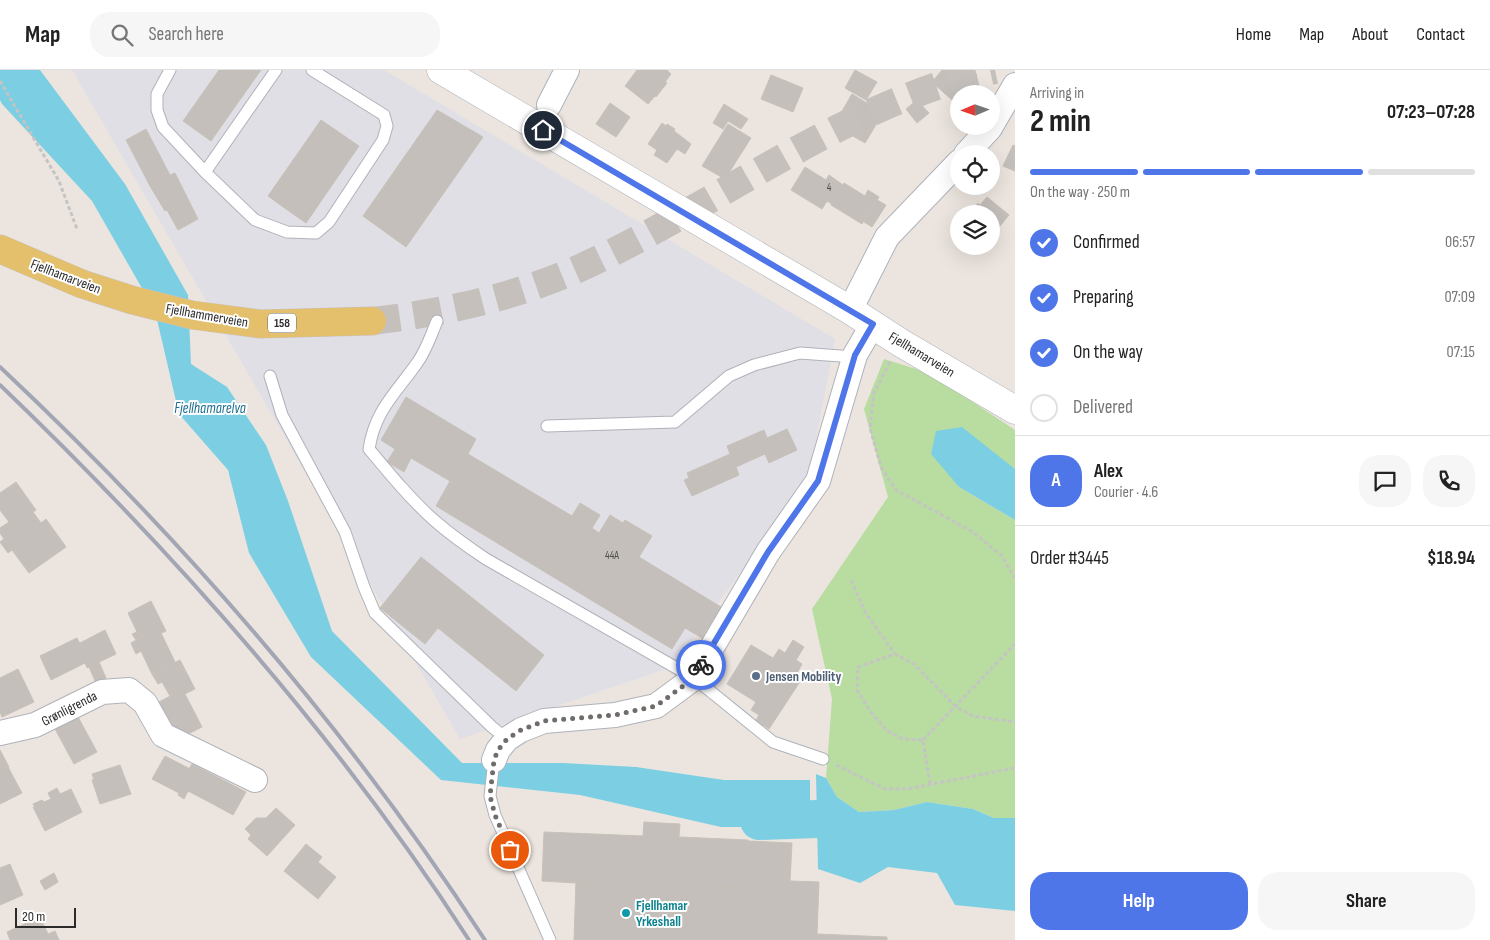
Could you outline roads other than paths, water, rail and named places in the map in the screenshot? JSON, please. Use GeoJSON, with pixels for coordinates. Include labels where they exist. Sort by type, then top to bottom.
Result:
{"type":"FeatureCollection","features":[{"type":"Feature","properties":{"kind":"main road","name":"Fjellhamarveien"},"geometry":{"type":"LineString","coordinates":[[441,70],[850,310],[901,343],[1015,410]]}},
{"type":"Feature","properties":{"kind":"main road","name":"Fjellhamarveien"},"geometry":{"type":"LineString","coordinates":[[0,249],[82,284],[132,300]]}},
{"type":"Feature","properties":{"kind":"main road","name":"Fjellhammerveien"},"geometry":{"type":"LineString","coordinates":[[132,300],[192,315],[260,324],[372,321]]}},
{"type":"Feature","properties":{"kind":"street"},"geometry":{"type":"LineString","coordinates":[[548,106],[567,70]]}},
{"type":"Feature","properties":{"kind":"street"},"geometry":{"type":"LineString","coordinates":[[974,145],[990,128],[1015,85]]}},
{"type":"Feature","properties":{"kind":"street"},"geometry":{"type":"LineString","coordinates":[[850,310],[888,237],[950,172]]}},
{"type":"Feature","properties":{"kind":"street"},"geometry":{"type":"LineString","coordinates":[[494,760],[498,750],[507,739],[521,730],[544,721],[615,715],[656,706],[694,678],[768,552],[818,481],[854,357],[873,324]]}},
{"type":"Feature","properties":{"kind":"street","name":"Grønligrenda"},"geometry":{"type":"LineString","coordinates":[[0,733],[35,725],[102,692],[129,690],[145,703],[163,735],[255,780]]}},
{"type":"Feature","properties":{"kind":"lane"},"geometry":{"type":"LineString","coordinates":[[170,70],[157,94],[157,110],[163,127],[205,172],[255,220],[288,232],[301,234],[316,233],[330,222],[383,140],[387,126],[384,115],[312,70]]}},
{"type":"Feature","properties":{"kind":"lane"},"geometry":{"type":"LineString","coordinates":[[205,172],[276,70]]}},
{"type":"Feature","properties":{"kind":"lane"},"geometry":{"type":"LineString","coordinates":[[437,321],[419,361],[381,410],[372,431],[369,449],[435,521],[463,544],[694,678],[772,742],[823,759]]}},
{"type":"Feature","properties":{"kind":"lane"},"geometry":{"type":"LineString","coordinates":[[547,426],[675,422],[730,376],[754,365],[800,353],[854,357]]}},
{"type":"Feature","properties":{"kind":"lane"},"geometry":{"type":"LineString","coordinates":[[270,376],[282,415],[346,532],[364,587],[376,613],[492,727],[507,739]]}},
{"type":"Feature","properties":{"kind":"lane"},"geometry":{"type":"LineString","coordinates":[[494,760],[490,796],[495,815],[550,940]]}},
{"type":"Feature","properties":{"kind":"water","name":"Fjellhamarelva"},"geometry":{"type":"Polygon","coordinates":[[[0,70],[40,70],[125,184],[188,295],[191,364],[227,387],[266,445],[288,501],[332,631],[462,763],[563,763],[636,767],[724,780],[810,780],[810,827],[721,827],[580,795],[441,780],[311,657],[249,553],[228,470],[179,414],[155,311],[92,201],[2,104],[0,100],[0,70]]]}},
{"type":"Feature","properties":{"kind":"water"},"geometry":{"type":"Polygon","coordinates":[[[962,427],[1015,469],[1015,520],[959,487],[931,454],[936,431],[962,427]]]}},
{"type":"Feature","properties":{"kind":"water"},"geometry":{"type":"Polygon","coordinates":[[[816,774],[826,778],[837,797],[859,812],[894,810],[927,802],[973,809],[994,818],[1015,818],[1015,911],[955,905],[937,873],[888,867],[860,883],[818,869],[816,774]]]}},
{"type":"Feature","properties":{"kind":"waterway"},"geometry":{"type":"LineString","coordinates":[[759,821],[817,819]]}},
{"type":"Feature","properties":{"kind":"tunnel"},"geometry":{"type":"LineString","coordinates":[[372,321],[399,318],[479,302],[530,287],[580,268],[632,243],[783,158],[886,106],[939,85],[995,70]]}},
{"type":"Feature","properties":{"kind":"railway"},"geometry":{"type":"LineString","coordinates":[[0,367],[134,499],[260,639],[320,711],[377,786],[485,940]]}},
{"type":"Feature","properties":{"kind":"railway"},"geometry":{"type":"LineString","coordinates":[[0,385],[129,514],[251,649],[365,791],[418,864],[469,940]]}},
{"type":"Feature","properties":{"kind":"place","name":"Jensen Mobility"},"geometry":{"type":"Point","coordinates":[756,676]}},
{"type":"Feature","properties":{"kind":"place","name":"Fjellhamar Yrkeshall"},"geometry":{"type":"Point","coordinates":[626,913]}}]}
